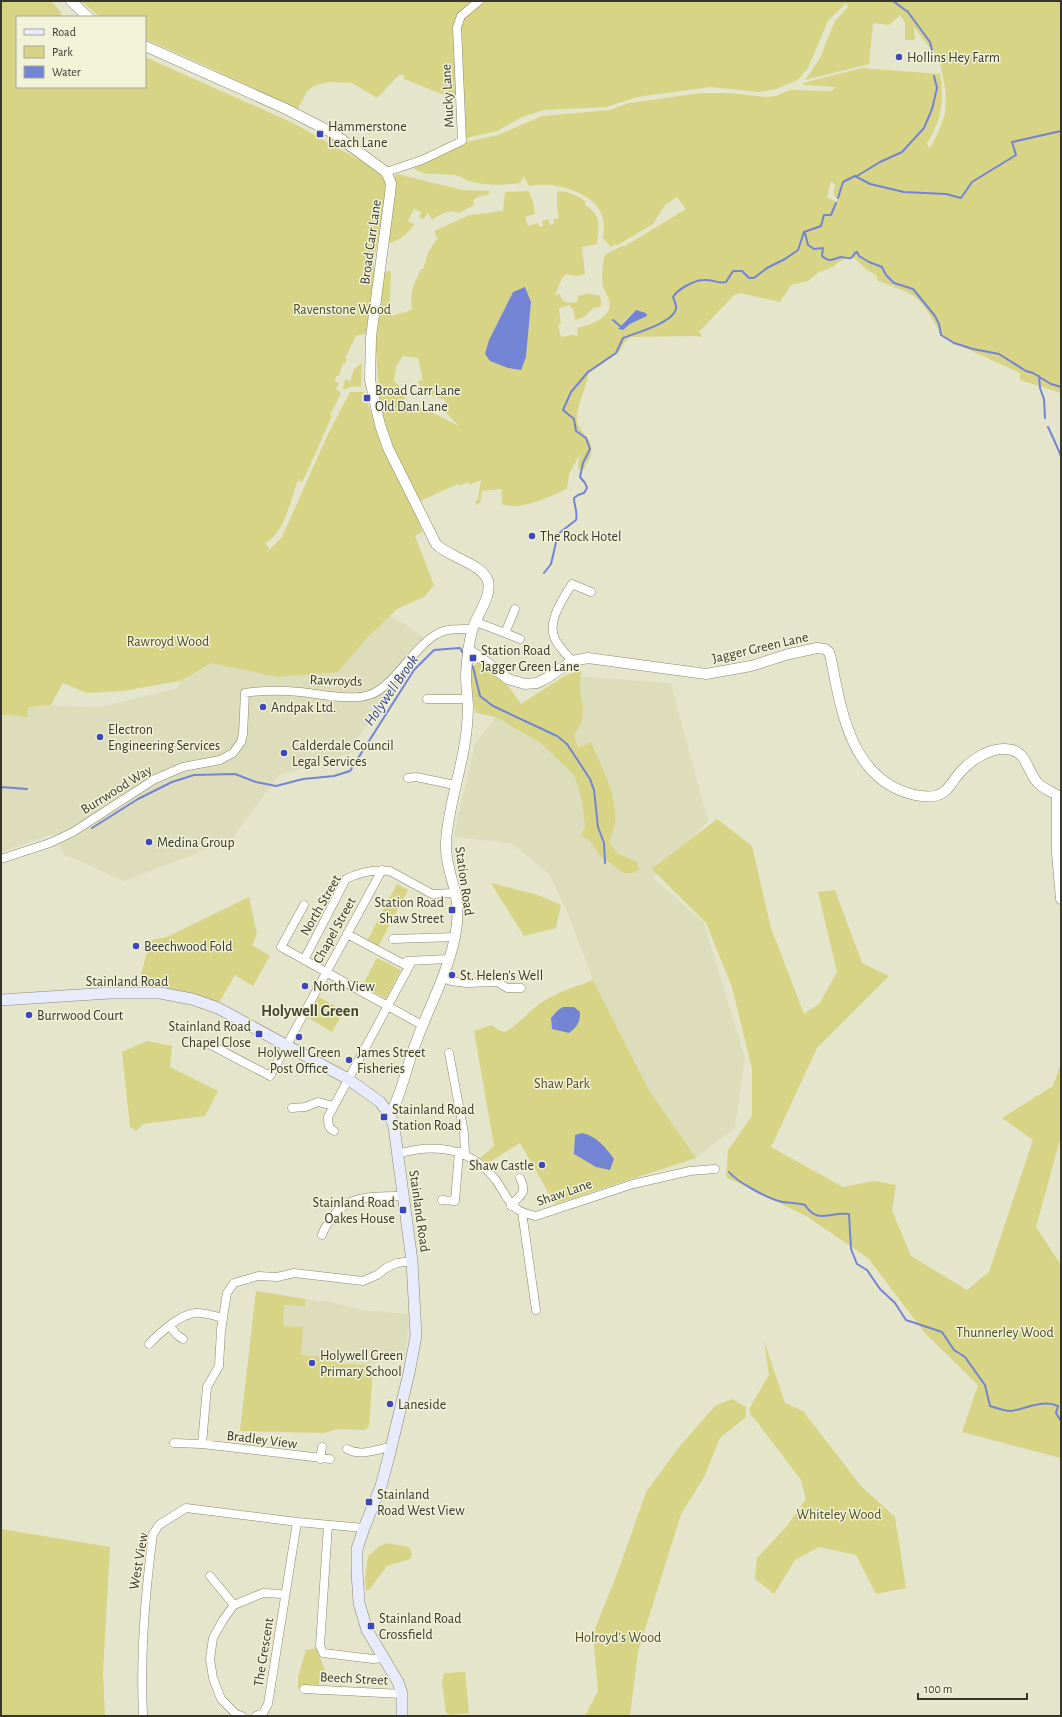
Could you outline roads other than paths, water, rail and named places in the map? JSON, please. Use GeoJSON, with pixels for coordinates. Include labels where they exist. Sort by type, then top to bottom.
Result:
{"type":"FeatureCollection","features":[{"type":"Feature","properties":{"kind":"main road","name":"Stainland Road"},"geometry":{"type":"LineString","coordinates":[[1,1000],[110,993],[160,993],[192,999],[218,1008],[287,1044],[348,1079],[380,1102],[390,1115],[394,1127],[412,1261],[416,1336],[409,1373],[381,1486],[357,1549],[359,1603],[367,1630],[398,1682],[402,1694],[402,1716]]}},
{"type":"Feature","properties":{"kind":"street"},"geometry":{"type":"LineString","coordinates":[[71,1],[87,16]]}},
{"type":"Feature","properties":{"kind":"street","name":"Mucky Lane"},"geometry":{"type":"LineString","coordinates":[[386,172],[422,160],[462,141],[457,27],[461,16],[479,1]]}},
{"type":"Feature","properties":{"kind":"street"},"geometry":{"type":"LineString","coordinates":[[146,46],[166,54],[245,92],[284,108],[333,133],[386,172]]}},
{"type":"Feature","properties":{"kind":"street","name":"Broad Carr Lane"},"geometry":{"type":"LineString","coordinates":[[386,172],[391,183],[391,188],[371,337],[370,380],[380,425],[388,448],[433,540],[440,548],[478,570],[487,579],[489,586],[488,595],[474,625],[468,651],[467,665]]}},
{"type":"Feature","properties":{"kind":"street"},"geometry":{"type":"LineString","coordinates":[[572,661],[555,640],[553,630],[554,619],[572,584],[591,592]]}},
{"type":"Feature","properties":{"kind":"street"},"geometry":{"type":"LineString","coordinates":[[505,633],[515,609]]}},
{"type":"Feature","properties":{"kind":"street"},"geometry":{"type":"LineString","coordinates":[[474,625],[505,633],[520,639]]}},
{"type":"Feature","properties":{"kind":"street","name":"Rawroyds"},"geometry":{"type":"LineString","coordinates":[[245,693],[265,690],[298,691],[332,696],[361,696],[370,694],[386,684],[413,655],[436,634],[474,625]]}},
{"type":"Feature","properties":{"kind":"street","name":"Jagger Green Lane"},"geometry":{"type":"LineString","coordinates":[[468,651],[478,656],[508,679],[525,684],[537,684],[572,661],[588,658],[706,674],[751,666],[808,650],[818,648],[824,649],[829,652],[847,726],[861,759],[879,778],[906,793],[921,797],[935,796],[945,791],[958,775],[974,760],[988,752],[999,749],[1012,750],[1020,753],[1037,782],[1057,796],[1058,853],[1061,898]]}},
{"type":"Feature","properties":{"kind":"street","name":"Station Road"},"geometry":{"type":"LineString","coordinates":[[390,1115],[397,1102],[422,1025],[443,978],[455,937],[457,919],[455,893],[446,844],[448,824],[467,722],[467,665]]}},
{"type":"Feature","properties":{"kind":"street","name":"Burrwood Way"},"geometry":{"type":"LineString","coordinates":[[1,859],[50,843],[73,832],[155,779],[183,767],[220,760],[233,753],[241,742],[243,734],[245,693]]}},
{"type":"Feature","properties":{"kind":"street"},"geometry":{"type":"LineString","coordinates":[[427,699],[467,699]]}},
{"type":"Feature","properties":{"kind":"street"},"geometry":{"type":"LineString","coordinates":[[408,778],[416,777],[455,785]]}},
{"type":"Feature","properties":{"kind":"street"},"geometry":{"type":"LineString","coordinates":[[386,870],[432,894],[455,893]]}},
{"type":"Feature","properties":{"kind":"street","name":"Chapel Street"},"geometry":{"type":"LineString","coordinates":[[209,1044],[270,1076],[347,934],[386,870]]}},
{"type":"Feature","properties":{"kind":"street","name":"North Street"},"geometry":{"type":"LineString","coordinates":[[304,960],[346,879],[357,873],[386,870]]}},
{"type":"Feature","properties":{"kind":"street"},"geometry":{"type":"LineString","coordinates":[[304,905],[281,947],[422,1025]]}},
{"type":"Feature","properties":{"kind":"street"},"geometry":{"type":"LineString","coordinates":[[347,934],[398,961],[411,964],[448,960]]}},
{"type":"Feature","properties":{"kind":"street"},"geometry":{"type":"LineString","coordinates":[[394,939],[455,937]]}},
{"type":"Feature","properties":{"kind":"street"},"geometry":{"type":"LineString","coordinates":[[334,1131],[330,1129],[328,1117],[333,1106],[411,964]]}},
{"type":"Feature","properties":{"kind":"street"},"geometry":{"type":"LineString","coordinates":[[443,978],[451,981],[466,983],[498,982],[507,988],[521,988]]}},
{"type":"Feature","properties":{"kind":"street"},"geometry":{"type":"LineString","coordinates":[[442,1200],[455,1201],[464,1133],[449,1054]]}},
{"type":"Feature","properties":{"kind":"street"},"geometry":{"type":"LineString","coordinates":[[292,1108],[305,1107],[318,1102],[333,1106]]}},
{"type":"Feature","properties":{"kind":"street","name":"Shaw Lane"},"geometry":{"type":"LineString","coordinates":[[397,1154],[410,1150],[432,1148],[462,1153],[481,1164],[490,1174],[511,1206],[522,1212],[536,1216],[605,1192],[640,1182],[690,1171],[715,1169]]}},
{"type":"Feature","properties":{"kind":"street"},"geometry":{"type":"LineString","coordinates":[[511,1206],[522,1196],[524,1188],[520,1178]]}},
{"type":"Feature","properties":{"kind":"street"},"geometry":{"type":"LineString","coordinates":[[322,1235],[324,1226],[333,1214],[345,1204],[366,1197],[404,1196]]}},
{"type":"Feature","properties":{"kind":"street"},"geometry":{"type":"LineString","coordinates":[[522,1212],[536,1310]]}},
{"type":"Feature","properties":{"kind":"street"},"geometry":{"type":"LineString","coordinates":[[202,1444],[207,1387],[219,1366],[223,1318],[227,1293],[234,1283],[258,1276],[277,1277],[294,1273],[363,1281],[377,1275],[386,1268],[397,1263],[412,1261]]}},
{"type":"Feature","properties":{"kind":"street"},"geometry":{"type":"LineString","coordinates":[[150,1344],[160,1332],[184,1317],[195,1313],[223,1318]]}},
{"type":"Feature","properties":{"kind":"street"},"geometry":{"type":"LineString","coordinates":[[170,1326],[177,1335],[183,1339]]}},
{"type":"Feature","properties":{"kind":"street","name":"Bradley View"},"geometry":{"type":"LineString","coordinates":[[174,1443],[202,1444],[330,1459]]}},
{"type":"Feature","properties":{"kind":"street"},"geometry":{"type":"LineString","coordinates":[[320,1459],[322,1447]]}},
{"type":"Feature","properties":{"kind":"street"},"geometry":{"type":"LineString","coordinates":[[348,1449],[354,1453],[368,1452],[379,1448],[391,1447]]}},
{"type":"Feature","properties":{"kind":"street","name":"West View"},"geometry":{"type":"LineString","coordinates":[[143,1716],[141,1680],[145,1595],[153,1534],[158,1525],[186,1508],[298,1522],[364,1528]]}},
{"type":"Feature","properties":{"kind":"street","name":"The Crescent"},"geometry":{"type":"LineString","coordinates":[[261,1715],[268,1704],[298,1522]]}},
{"type":"Feature","properties":{"kind":"street"},"geometry":{"type":"LineString","coordinates":[[328,1524],[320,1646],[323,1653],[373,1659],[384,1658]]}},
{"type":"Feature","properties":{"kind":"street"},"geometry":{"type":"LineString","coordinates":[[210,1576],[234,1605],[223,1620],[213,1638],[210,1659],[213,1678],[221,1699],[236,1714],[242,1716]]}},
{"type":"Feature","properties":{"kind":"street","name":"The Crescent"},"geometry":{"type":"LineString","coordinates":[[234,1605],[263,1593],[285,1594]]}},
{"type":"Feature","properties":{"kind":"street","name":"Beech Street"},"geometry":{"type":"LineString","coordinates":[[304,1689],[402,1694]]}},
{"type":"Feature","properties":{"kind":"water"},"geometry":{"type":"Polygon","coordinates":[[[525,287],[531,302],[526,357],[521,370],[508,368],[490,361],[485,354],[489,340],[513,292],[525,287]]]}},
{"type":"Feature","properties":{"kind":"water"},"geometry":{"type":"Polygon","coordinates":[[[636,310],[646,313],[647,316],[630,324],[623,330],[618,329],[636,310]]]}},
{"type":"Feature","properties":{"kind":"water"},"geometry":{"type":"Polygon","coordinates":[[[563,1007],[574,1007],[580,1012],[578,1024],[569,1033],[552,1029],[551,1018],[563,1007]]]}},
{"type":"Feature","properties":{"kind":"water"},"geometry":{"type":"Polygon","coordinates":[[[582,1133],[596,1139],[611,1155],[614,1159],[610,1170],[596,1167],[574,1154],[575,1135],[582,1133]]]}},
{"type":"Feature","properties":{"kind":"waterway"},"geometry":{"type":"LineString","coordinates":[[893,1],[908,12],[930,42],[932,50]]}},
{"type":"Feature","properties":{"kind":"waterway"},"geometry":{"type":"LineString","coordinates":[[857,176],[880,162],[902,152],[924,128],[932,109],[937,88],[934,76]]}},
{"type":"Feature","properties":{"kind":"waterway"},"geometry":{"type":"LineString","coordinates":[[838,198],[843,182],[855,176],[870,184],[904,192],[946,194],[961,198],[972,182],[1016,155],[1012,142],[1061,131]]}},
{"type":"Feature","properties":{"kind":"waterway"},"geometry":{"type":"LineString","coordinates":[[544,573],[551,564],[558,534],[576,520],[577,514],[574,498],[584,493],[587,488],[580,477],[583,463],[590,449],[586,438],[576,431],[574,419],[563,410],[571,392],[588,372],[616,353],[623,338],[668,319],[676,309],[673,297],[682,288],[700,280],[726,282],[733,271],[742,271],[749,278],[754,278],[767,268],[785,259],[798,250],[804,232],[821,226],[824,215],[831,215],[836,203]]}},
{"type":"Feature","properties":{"kind":"waterway"},"geometry":{"type":"LineString","coordinates":[[805,233],[808,245],[814,249],[823,248],[822,256],[825,258],[829,260],[841,257],[850,258],[857,252],[859,256],[882,267],[886,275],[894,283],[913,289],[935,316],[939,324],[941,335],[954,343],[973,349],[999,354],[1026,371],[1033,373],[1051,384],[1061,387]]}},
{"type":"Feature","properties":{"kind":"waterway"},"geometry":{"type":"LineString","coordinates":[[613,320],[620,326]]}},
{"type":"Feature","properties":{"kind":"waterway"},"geometry":{"type":"LineString","coordinates":[[1039,376],[1040,388],[1044,399],[1045,418]]}},
{"type":"Feature","properties":{"kind":"waterway"},"geometry":{"type":"LineString","coordinates":[[1048,427],[1061,456]]}},
{"type":"Feature","properties":{"kind":"waterway","name":"Holywell Brook"},"geometry":{"type":"LineString","coordinates":[[92,828],[138,799],[172,782],[194,775],[235,774],[256,782],[276,786],[303,779],[334,776],[350,771],[414,670],[434,650],[460,648],[463,653]]}},
{"type":"Feature","properties":{"kind":"waterway","name":"Holywell Brook"},"geometry":{"type":"LineString","coordinates":[[470,663],[473,667],[480,696],[493,706],[557,736],[567,744],[590,779],[594,790],[598,827],[604,843],[605,863]]}},
{"type":"Feature","properties":{"kind":"waterway","name":"Holywell Brook"},"geometry":{"type":"LineString","coordinates":[[1,787],[27,789]]}},
{"type":"Feature","properties":{"kind":"waterway","name":"Holywell Brook"},"geometry":{"type":"LineString","coordinates":[[729,1172],[739,1181],[777,1201],[805,1205],[810,1211],[820,1216],[849,1214],[851,1249],[857,1264],[867,1270],[880,1289],[895,1303],[906,1320],[942,1332],[954,1350],[965,1357],[985,1385],[990,1406],[1011,1411],[1040,1404],[1052,1404],[1058,1406],[1056,1413],[1061,1421]]}},
{"type":"Feature","properties":{"kind":"place","name":"Hollins Hey Farm"},"geometry":{"type":"Point","coordinates":[899,57]}},
{"type":"Feature","properties":{"kind":"place","name":"Hammerstone Leach Lane"},"geometry":{"type":"Point","coordinates":[320,134]}},
{"type":"Feature","properties":{"kind":"place","name":"Broad Carr Lane Old Dan Lane"},"geometry":{"type":"Point","coordinates":[367,398]}},
{"type":"Feature","properties":{"kind":"place","name":"The Rock Hotel"},"geometry":{"type":"Point","coordinates":[532,536]}},
{"type":"Feature","properties":{"kind":"place","name":"Station Road Jagger Green Lane"},"geometry":{"type":"Point","coordinates":[473,658]}},
{"type":"Feature","properties":{"kind":"place","name":"Andpak Ltd."},"geometry":{"type":"Point","coordinates":[263,707]}},
{"type":"Feature","properties":{"kind":"place","name":"Electron Engineering Services"},"geometry":{"type":"Point","coordinates":[100,737]}},
{"type":"Feature","properties":{"kind":"place","name":"Calderdale Council Legal Services"},"geometry":{"type":"Point","coordinates":[284,753]}},
{"type":"Feature","properties":{"kind":"place","name":"Medina Group"},"geometry":{"type":"Point","coordinates":[149,842]}},
{"type":"Feature","properties":{"kind":"place","name":"Station Road Shaw Street"},"geometry":{"type":"Point","coordinates":[452,910]}},
{"type":"Feature","properties":{"kind":"place","name":"Beechwood Fold"},"geometry":{"type":"Point","coordinates":[136,946]}},
{"type":"Feature","properties":{"kind":"place","name":"St. Helen's Well"},"geometry":{"type":"Point","coordinates":[452,975]}},
{"type":"Feature","properties":{"kind":"place","name":"North View"},"geometry":{"type":"Point","coordinates":[305,986]}},
{"type":"Feature","properties":{"kind":"place","name":"Burrwood Court"},"geometry":{"type":"Point","coordinates":[29,1015]}},
{"type":"Feature","properties":{"kind":"place","name":"Stainland Road Chapel Close"},"geometry":{"type":"Point","coordinates":[259,1034]}},
{"type":"Feature","properties":{"kind":"place","name":"Holywell Green Post Office"},"geometry":{"type":"Point","coordinates":[299,1037]}},
{"type":"Feature","properties":{"kind":"place","name":"James Street Fisheries"},"geometry":{"type":"Point","coordinates":[349,1060]}},
{"type":"Feature","properties":{"kind":"place","name":"Stainland Road Station Road"},"geometry":{"type":"Point","coordinates":[384,1117]}},
{"type":"Feature","properties":{"kind":"place","name":"Shaw Castle"},"geometry":{"type":"Point","coordinates":[542,1165]}},
{"type":"Feature","properties":{"kind":"place","name":"Stainland Road Oakes House"},"geometry":{"type":"Point","coordinates":[403,1210]}},
{"type":"Feature","properties":{"kind":"place","name":"Holywell Green Primary School"},"geometry":{"type":"Point","coordinates":[312,1363]}},
{"type":"Feature","properties":{"kind":"place","name":"Laneside"},"geometry":{"type":"Point","coordinates":[390,1404]}},
{"type":"Feature","properties":{"kind":"place","name":"Stainland Road West View"},"geometry":{"type":"Point","coordinates":[369,1502]}},
{"type":"Feature","properties":{"kind":"place","name":"Stainland Road Crossfield"},"geometry":{"type":"Point","coordinates":[371,1626]}},
{"type":"Feature","properties":{"kind":"district","name":"Holywell Green"},"geometry":{"type":"Point","coordinates":[310,1010]}},
{"type":"Feature","properties":{"kind":"park label","name":"Ravenstone Wood"},"geometry":{"type":"Point","coordinates":[342,309]}},
{"type":"Feature","properties":{"kind":"park label","name":"Rawroyd Wood"},"geometry":{"type":"Point","coordinates":[168,641]}},
{"type":"Feature","properties":{"kind":"park label","name":"Shaw Park"},"geometry":{"type":"Point","coordinates":[562,1083]}},
{"type":"Feature","properties":{"kind":"park label","name":"Thunnerley Wood"},"geometry":{"type":"Point","coordinates":[1005,1332]}},
{"type":"Feature","properties":{"kind":"park label","name":"Whiteley Wood"},"geometry":{"type":"Point","coordinates":[839,1514]}},
{"type":"Feature","properties":{"kind":"park label","name":"Holroyd's Wood"},"geometry":{"type":"Point","coordinates":[618,1637]}}]}
